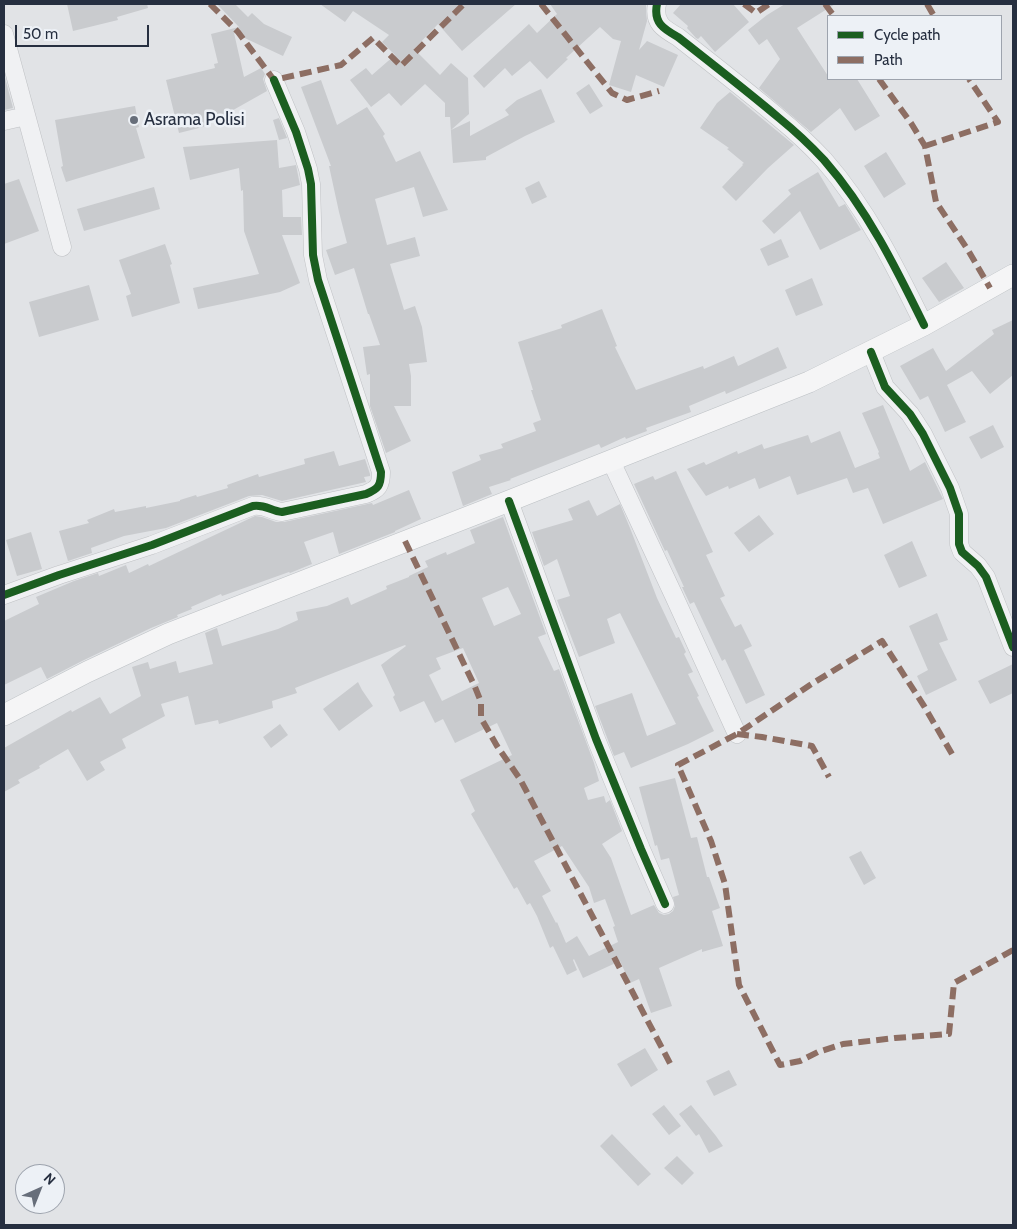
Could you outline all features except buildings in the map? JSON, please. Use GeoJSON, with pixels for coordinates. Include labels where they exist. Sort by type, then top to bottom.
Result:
{"type":"FeatureCollection","features":[{"type":"Feature","properties":{"kind":"main road"},"geometry":{"type":"LineString","coordinates":[[4,715],[86,672],[168,634],[809,382],[924,325],[1013,275]]}},
{"type":"Feature","properties":{"kind":"street"},"geometry":{"type":"LineString","coordinates":[[657,4],[656,13],[664,29],[678,37],[754,96],[824,160],[861,209],[898,272],[924,325]]}},
{"type":"Feature","properties":{"kind":"street"},"geometry":{"type":"LineString","coordinates":[[4,34],[62,247]]}},
{"type":"Feature","properties":{"kind":"street"},"geometry":{"type":"LineString","coordinates":[[4,595],[152,545],[253,506],[264,506],[282,512],[366,494],[376,490],[378,487],[381,472],[318,280],[313,255],[311,184],[308,169],[296,132],[274,80]]}},
{"type":"Feature","properties":{"kind":"street"},"geometry":{"type":"LineString","coordinates":[[4,121],[26,116]]}},
{"type":"Feature","properties":{"kind":"street"},"geometry":{"type":"LineString","coordinates":[[871,352],[885,388],[910,414],[950,488],[959,514],[959,544],[962,552],[978,566],[986,578],[1013,647]]}},
{"type":"Feature","properties":{"kind":"street"},"geometry":{"type":"LineString","coordinates":[[611,461],[737,734]]}},
{"type":"Feature","properties":{"kind":"street"},"geometry":{"type":"LineString","coordinates":[[510,501],[596,739],[665,904]]}},
{"type":"Feature","properties":{"kind":"marked path"},"geometry":{"type":"LineString","coordinates":[[210,4],[238,32],[274,80],[341,65],[373,38],[401,66],[464,4]]}},
{"type":"Feature","properties":{"kind":"marked path"},"geometry":{"type":"LineString","coordinates":[[541,4],[612,93],[627,100],[659,91]]}},
{"type":"Feature","properties":{"kind":"marked path"},"geometry":{"type":"LineString","coordinates":[[744,4],[756,13],[769,4]]}},
{"type":"Feature","properties":{"kind":"marked path"},"geometry":{"type":"LineString","coordinates":[[825,4],[833,15]]}},
{"type":"Feature","properties":{"kind":"marked path"},"geometry":{"type":"LineString","coordinates":[[927,4],[933,15]]}},
{"type":"Feature","properties":{"kind":"marked path"},"geometry":{"type":"LineString","coordinates":[[880,80],[925,146],[936,202],[968,250],[990,288]]}},
{"type":"Feature","properties":{"kind":"marked path"},"geometry":{"type":"LineString","coordinates":[[925,146],[998,122],[970,80]]}},
{"type":"Feature","properties":{"kind":"marked path"},"geometry":{"type":"LineString","coordinates":[[405,541],[475,687],[481,702],[481,718],[497,746],[520,779],[672,1067]]}},
{"type":"Feature","properties":{"kind":"marked path"},"geometry":{"type":"LineString","coordinates":[[952,754],[882,641],[810,685],[737,734],[678,765],[711,841],[725,884],[739,985],[780,1065],[800,1061],[818,1052],[843,1044],[949,1034],[954,983],[1013,950]]}},
{"type":"Feature","properties":{"kind":"marked path"},"geometry":{"type":"LineString","coordinates":[[737,734],[812,746],[829,777]]}},
{"type":"Feature","properties":{"kind":"cycle path"},"geometry":{"type":"LineString","coordinates":[[657,4],[658,21],[664,28],[767,108],[797,133],[824,160],[854,198],[880,240],[924,325]]}},
{"type":"Feature","properties":{"kind":"cycle path"},"geometry":{"type":"LineString","coordinates":[[4,595],[152,545],[253,506],[261,506],[282,512],[366,494],[376,489],[379,484],[381,472],[318,280],[313,255],[311,184],[308,169],[296,132],[274,80]]}},
{"type":"Feature","properties":{"kind":"cycle path"},"geometry":{"type":"LineString","coordinates":[[871,352],[885,387],[910,414],[923,434],[950,488],[959,514],[959,544],[962,552],[978,566],[986,577],[1013,647]]}},
{"type":"Feature","properties":{"kind":"cycle path"},"geometry":{"type":"LineString","coordinates":[[509,501],[596,739],[665,904]]}},
{"type":"Feature","properties":{"kind":"place","name":"Asrama Polisi"},"geometry":{"type":"Point","coordinates":[134,120]}}]}
